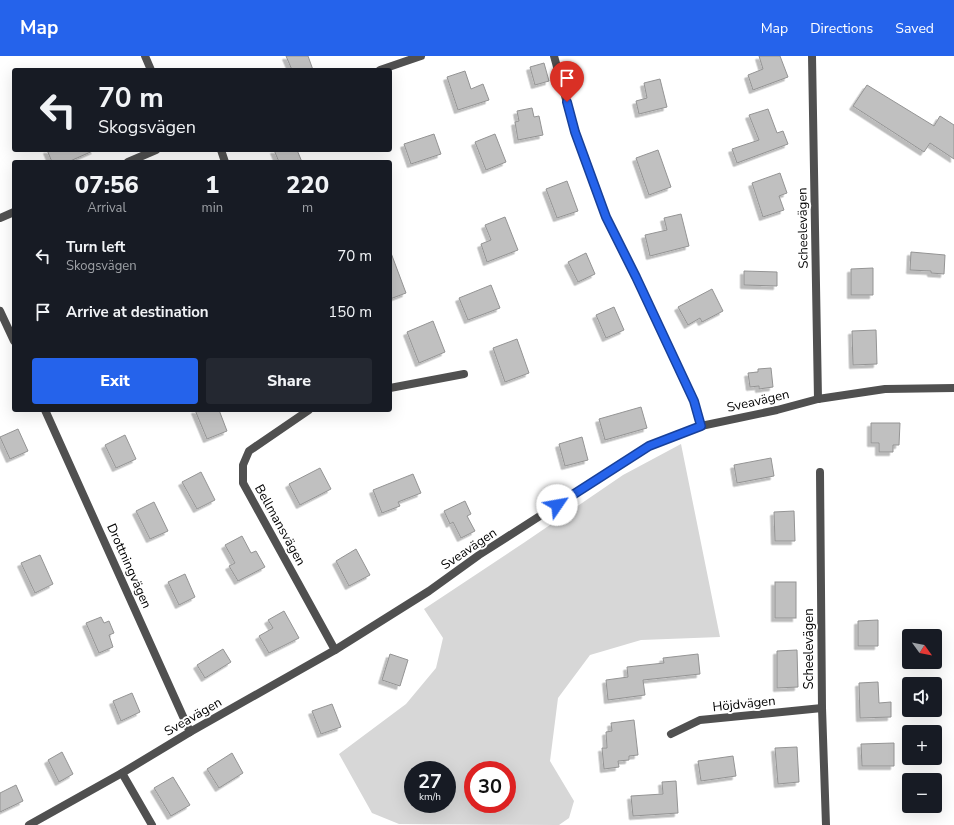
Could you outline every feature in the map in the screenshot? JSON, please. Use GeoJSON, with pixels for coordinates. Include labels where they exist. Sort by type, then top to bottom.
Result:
{"type":"FeatureCollection","features":[{"type":"Feature","properties":{"kind":"street"},"geometry":{"type":"LineString","coordinates":[[145,56],[149,68]]}},
{"type":"Feature","properties":{"kind":"street"},"geometry":{"type":"LineString","coordinates":[[386,68],[420,56]]}},
{"type":"Feature","properties":{"kind":"street"},"geometry":{"type":"LineString","coordinates":[[554,56],[575,132],[606,217],[694,401],[701,426]]}},
{"type":"Feature","properties":{"kind":"street","name":"Scheelevägen"},"geometry":{"type":"LineString","coordinates":[[812,56],[818,399]]}},
{"type":"Feature","properties":{"kind":"street"},"geometry":{"type":"LineString","coordinates":[[133,160],[151,152]]}},
{"type":"Feature","properties":{"kind":"street"},"geometry":{"type":"LineString","coordinates":[[0,218],[12,213]]}},
{"type":"Feature","properties":{"kind":"street"},"geometry":{"type":"LineString","coordinates":[[0,310],[12,337]]}},
{"type":"Feature","properties":{"kind":"street"},"geometry":{"type":"LineString","coordinates":[[392,388],[464,374]]}},
{"type":"Feature","properties":{"kind":"street","name":"Sveavägen"},"geometry":{"type":"LineString","coordinates":[[29,825],[335,650],[429,591],[479,556],[649,446],[701,426],[777,410],[818,399],[885,389],[954,388]]}},
{"type":"Feature","properties":{"kind":"street","name":"Drottningvägen"},"geometry":{"type":"LineString","coordinates":[[46,412],[190,732]]}},
{"type":"Feature","properties":{"kind":"street","name":"Bellmansvägen"},"geometry":{"type":"LineString","coordinates":[[306,412],[249,451],[243,465],[243,483],[335,650]]}},
{"type":"Feature","properties":{"kind":"street","name":"Scheelevägen"},"geometry":{"type":"LineString","coordinates":[[820,472],[822,708],[826,825]]}},
{"type":"Feature","properties":{"kind":"street","name":"Höjdvägen"},"geometry":{"type":"LineString","coordinates":[[671,734],[700,720],[822,708]]}},
{"type":"Feature","properties":{"kind":"street"},"geometry":{"type":"LineString","coordinates":[[122,773],[152,825]]}},
{"type":"Feature","properties":{"kind":"shaded area"},"geometry":{"type":"Polygon","coordinates":[[[681,444],[720,637],[641,640],[590,655],[558,698],[550,761],[574,801],[569,818],[559,825],[399,824],[372,813],[339,754],[406,704],[436,668],[443,638],[424,609],[623,475],[681,444]]]}},
{"type":"Feature","properties":{"kind":"building"},"geometry":{"type":"Polygon","coordinates":[[[286,56],[308,56],[312,68],[291,68],[286,56]]]}},
{"type":"Feature","properties":{"kind":"building"},"geometry":{"type":"Polygon","coordinates":[[[759,56],[780,56],[788,77],[753,90],[748,75],[763,69],[759,56]]]}},
{"type":"Feature","properties":{"kind":"building"},"geometry":{"type":"Polygon","coordinates":[[[544,63],[549,81],[535,85],[530,67],[544,63]]]}},
{"type":"Feature","properties":{"kind":"building"},"geometry":{"type":"Polygon","coordinates":[[[465,71],[471,89],[483,84],[489,100],[458,110],[447,77],[465,71]]]}},
{"type":"Feature","properties":{"kind":"building"},"geometry":{"type":"Polygon","coordinates":[[[660,79],[667,107],[639,114],[636,101],[647,98],[644,83],[660,79]]]}},
{"type":"Feature","properties":{"kind":"building"},"geometry":{"type":"Polygon","coordinates":[[[867,85],[934,126],[940,116],[954,125],[954,159],[930,143],[924,152],[853,106],[867,85]]]}},
{"type":"Feature","properties":{"kind":"building"},"geometry":{"type":"Polygon","coordinates":[[[532,108],[534,117],[539,116],[543,135],[518,140],[515,122],[519,121],[517,111],[532,108]]]}},
{"type":"Feature","properties":{"kind":"building"},"geometry":{"type":"Polygon","coordinates":[[[768,109],[777,133],[783,131],[788,144],[737,163],[732,149],[759,140],[749,115],[768,109]]]}},
{"type":"Feature","properties":{"kind":"building"},"geometry":{"type":"Polygon","coordinates":[[[434,134],[441,154],[411,164],[404,144],[434,134]]]}},
{"type":"Feature","properties":{"kind":"building"},"geometry":{"type":"Polygon","coordinates":[[[495,134],[506,162],[486,170],[475,142],[495,134]]]}},
{"type":"Feature","properties":{"kind":"building"},"geometry":{"type":"Polygon","coordinates":[[[658,150],[671,187],[649,195],[636,158],[658,150]]]}},
{"type":"Feature","properties":{"kind":"building"},"geometry":{"type":"Polygon","coordinates":[[[48,152],[90,152],[72,160],[51,160],[48,152]]]}},
{"type":"Feature","properties":{"kind":"building"},"geometry":{"type":"Polygon","coordinates":[[[275,152],[298,152],[301,160],[278,160],[275,152]]]}},
{"type":"Feature","properties":{"kind":"building"},"geometry":{"type":"Polygon","coordinates":[[[780,173],[787,193],[779,196],[784,210],[763,217],[752,183],[780,173]]]}},
{"type":"Feature","properties":{"kind":"building"},"geometry":{"type":"Polygon","coordinates":[[[567,181],[578,211],[557,218],[546,189],[567,181]]]}},
{"type":"Feature","properties":{"kind":"building"},"geometry":{"type":"Polygon","coordinates":[[[681,214],[689,246],[650,256],[645,235],[667,230],[664,218],[681,214]]]}},
{"type":"Feature","properties":{"kind":"building"},"geometry":{"type":"Polygon","coordinates":[[[505,217],[518,250],[487,262],[481,244],[491,240],[485,225],[505,217]]]}},
{"type":"Feature","properties":{"kind":"building"},"geometry":{"type":"Polygon","coordinates":[[[911,252],[945,255],[944,274],[931,273],[931,271],[910,270],[911,252]]]}},
{"type":"Feature","properties":{"kind":"building"},"geometry":{"type":"Polygon","coordinates":[[[586,253],[595,274],[578,282],[568,262],[586,253]]]}},
{"type":"Feature","properties":{"kind":"building"},"geometry":{"type":"Polygon","coordinates":[[[392,256],[406,293],[392,298],[392,256]]]}},
{"type":"Feature","properties":{"kind":"building"},"geometry":{"type":"Polygon","coordinates":[[[873,268],[873,295],[851,295],[851,269],[873,268]]]}},
{"type":"Feature","properties":{"kind":"building"},"geometry":{"type":"Polygon","coordinates":[[[744,271],[777,272],[777,286],[744,285],[744,271]]]}},
{"type":"Feature","properties":{"kind":"building"},"geometry":{"type":"Polygon","coordinates":[[[491,285],[500,308],[468,320],[459,298],[491,285]]]}},
{"type":"Feature","properties":{"kind":"building"},"geometry":{"type":"Polygon","coordinates":[[[712,289],[723,311],[702,322],[700,318],[688,325],[678,307],[712,289]]]}},
{"type":"Feature","properties":{"kind":"building"},"geometry":{"type":"Polygon","coordinates":[[[614,307],[624,330],[606,338],[596,315],[614,307]]]}},
{"type":"Feature","properties":{"kind":"building"},"geometry":{"type":"Polygon","coordinates":[[[433,321],[445,352],[419,363],[407,332],[433,321]]]}},
{"type":"Feature","properties":{"kind":"building"},"geometry":{"type":"Polygon","coordinates":[[[876,330],[877,364],[853,365],[852,331],[876,330]]]}},
{"type":"Feature","properties":{"kind":"building"},"geometry":{"type":"Polygon","coordinates":[[[517,339],[529,373],[505,382],[493,348],[517,339]]]}},
{"type":"Feature","properties":{"kind":"building"},"geometry":{"type":"Polygon","coordinates":[[[771,368],[773,387],[759,389],[759,386],[750,387],[748,373],[758,372],[758,369],[771,368]]]}},
{"type":"Feature","properties":{"kind":"building"},"geometry":{"type":"Polygon","coordinates":[[[641,407],[647,428],[605,440],[599,419],[641,407]]]}},
{"type":"Feature","properties":{"kind":"building"},"geometry":{"type":"Polygon","coordinates":[[[196,412],[220,412],[227,431],[207,439],[196,412]]]}},
{"type":"Feature","properties":{"kind":"building"},"geometry":{"type":"Polygon","coordinates":[[[871,423],[900,423],[899,445],[893,445],[893,452],[879,452],[879,443],[871,443],[871,423]]]}},
{"type":"Feature","properties":{"kind":"building"},"geometry":{"type":"Polygon","coordinates":[[[18,429],[28,451],[10,459],[0,437],[18,429]]]}},
{"type":"Feature","properties":{"kind":"building"},"geometry":{"type":"Polygon","coordinates":[[[125,435],[136,459],[116,468],[105,445],[125,435]]]}},
{"type":"Feature","properties":{"kind":"building"},"geometry":{"type":"Polygon","coordinates":[[[582,437],[588,460],[565,466],[559,444],[582,437]]]}},
{"type":"Feature","properties":{"kind":"building"},"geometry":{"type":"Polygon","coordinates":[[[771,458],[774,476],[737,483],[734,465],[771,458]]]}},
{"type":"Feature","properties":{"kind":"building"},"geometry":{"type":"Polygon","coordinates":[[[320,468],[331,489],[300,505],[289,484],[320,468]]]}},
{"type":"Feature","properties":{"kind":"building"},"geometry":{"type":"Polygon","coordinates":[[[201,472],[215,500],[197,509],[182,482],[201,472]]]}},
{"type":"Feature","properties":{"kind":"building"},"geometry":{"type":"Polygon","coordinates":[[[413,474],[421,493],[398,502],[400,506],[382,513],[373,490],[413,474]]]}},
{"type":"Feature","properties":{"kind":"building"},"geometry":{"type":"Polygon","coordinates":[[[465,501],[471,514],[467,516],[475,531],[461,538],[453,522],[450,524],[444,511],[465,501]]]}},
{"type":"Feature","properties":{"kind":"building"},"geometry":{"type":"Polygon","coordinates":[[[154,502],[168,531],[150,539],[136,511],[154,502]]]}},
{"type":"Feature","properties":{"kind":"building"},"geometry":{"type":"Polygon","coordinates":[[[794,511],[795,541],[775,541],[774,512],[794,511]]]}},
{"type":"Feature","properties":{"kind":"building"},"geometry":{"type":"Polygon","coordinates":[[[242,536],[251,553],[256,551],[265,567],[238,581],[229,566],[235,563],[225,545],[242,536]]]}},
{"type":"Feature","properties":{"kind":"building"},"geometry":{"type":"Polygon","coordinates":[[[356,549],[370,575],[349,586],[336,561],[356,549]]]}},
{"type":"Feature","properties":{"kind":"building"},"geometry":{"type":"Polygon","coordinates":[[[40,555],[53,584],[35,593],[21,563],[40,555]]]}},
{"type":"Feature","properties":{"kind":"building"},"geometry":{"type":"Polygon","coordinates":[[[185,574],[195,597],[179,605],[168,582],[185,574]]]}},
{"type":"Feature","properties":{"kind":"building"},"geometry":{"type":"Polygon","coordinates":[[[775,582],[796,582],[796,618],[775,618],[775,582]]]}},
{"type":"Feature","properties":{"kind":"building"},"geometry":{"type":"Polygon","coordinates":[[[284,611],[299,638],[269,653],[259,636],[273,628],[268,620],[284,611]]]}},
{"type":"Feature","properties":{"kind":"building"},"geometry":{"type":"Polygon","coordinates":[[[101,617],[104,623],[109,621],[114,633],[109,635],[113,647],[99,653],[86,623],[101,617]]]}},
{"type":"Feature","properties":{"kind":"building"},"geometry":{"type":"Polygon","coordinates":[[[878,620],[878,646],[858,646],[858,621],[878,620]]]}},
{"type":"Feature","properties":{"kind":"building"},"geometry":{"type":"Polygon","coordinates":[[[223,649],[231,662],[205,678],[197,665],[223,649]]]}},
{"type":"Feature","properties":{"kind":"building"},"geometry":{"type":"Polygon","coordinates":[[[797,650],[798,687],[777,688],[777,651],[797,650]]]}},
{"type":"Feature","properties":{"kind":"building"},"geometry":{"type":"Polygon","coordinates":[[[390,654],[408,660],[400,686],[382,680],[390,654]]]}},
{"type":"Feature","properties":{"kind":"building"},"geometry":{"type":"Polygon","coordinates":[[[698,654],[700,674],[643,680],[645,695],[608,700],[606,680],[628,677],[627,667],[664,663],[663,658],[698,654]]]}},
{"type":"Feature","properties":{"kind":"building"},"geometry":{"type":"Polygon","coordinates":[[[878,682],[879,703],[891,702],[891,717],[860,718],[859,683],[878,682]]]}},
{"type":"Feature","properties":{"kind":"building"},"geometry":{"type":"Polygon","coordinates":[[[132,693],[140,712],[121,721],[113,701],[132,693]]]}},
{"type":"Feature","properties":{"kind":"building"},"geometry":{"type":"Polygon","coordinates":[[[332,704],[341,727],[321,734],[312,711],[332,704]]]}},
{"type":"Feature","properties":{"kind":"building"},"geometry":{"type":"Polygon","coordinates":[[[634,720],[638,755],[629,756],[629,760],[618,761],[619,767],[604,769],[602,748],[607,748],[606,732],[612,731],[611,723],[634,720]]]}},
{"type":"Feature","properties":{"kind":"building"},"geometry":{"type":"Polygon","coordinates":[[[894,743],[894,766],[862,766],[861,744],[894,743]]]}},
{"type":"Feature","properties":{"kind":"building"},"geometry":{"type":"Polygon","coordinates":[[[797,747],[799,782],[778,784],[775,748],[797,747]]]}},
{"type":"Feature","properties":{"kind":"building"},"geometry":{"type":"Polygon","coordinates":[[[62,752],[73,774],[59,782],[48,760],[62,752]]]}},
{"type":"Feature","properties":{"kind":"building"},"geometry":{"type":"Polygon","coordinates":[[[232,753],[243,773],[219,788],[207,769],[232,753]]]}},
{"type":"Feature","properties":{"kind":"building"},"geometry":{"type":"Polygon","coordinates":[[[733,756],[736,776],[701,781],[698,761],[733,756]]]}},
{"type":"Feature","properties":{"kind":"building"},"geometry":{"type":"Polygon","coordinates":[[[173,777],[190,805],[171,816],[154,788],[173,777]]]}},
{"type":"Feature","properties":{"kind":"building"},"geometry":{"type":"Polygon","coordinates":[[[676,781],[678,813],[633,816],[631,796],[663,794],[662,782],[676,781]]]}},
{"type":"Feature","properties":{"kind":"building"},"geometry":{"type":"Polygon","coordinates":[[[16,785],[23,801],[0,812],[0,793],[16,785]]]}},
{"type":"Feature","properties":{"kind":"route"},"geometry":{"type":"LineString","coordinates":[[557,505],[649,446],[701,426],[694,401],[606,217],[575,132],[567,102]]}}]}
